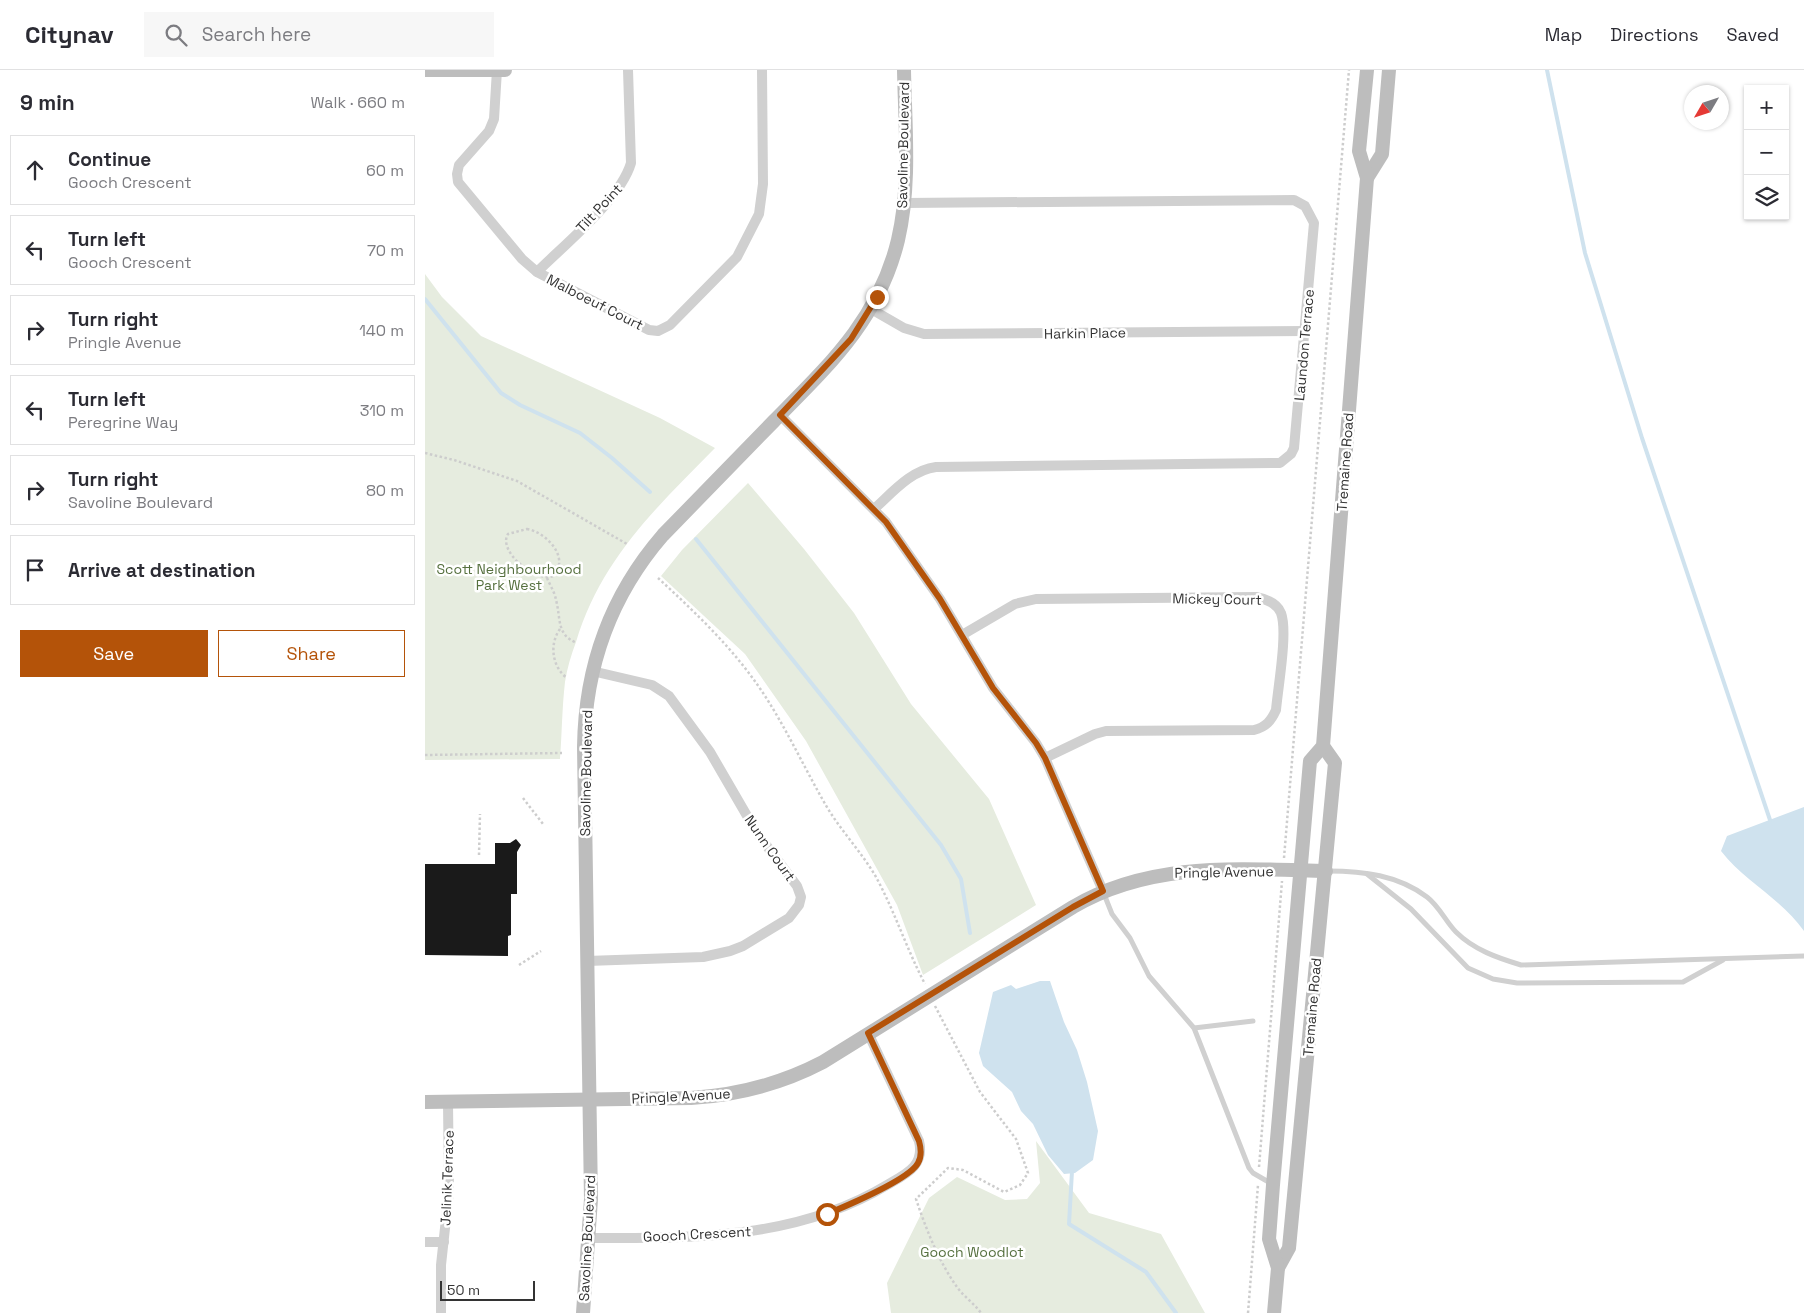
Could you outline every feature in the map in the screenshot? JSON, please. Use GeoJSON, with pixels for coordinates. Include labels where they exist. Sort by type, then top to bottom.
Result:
{"type":"FeatureCollection","features":[{"type":"Feature","properties":{"kind":"street"},"geometry":{"type":"LineString","coordinates":[[425,70],[505,70]]}},
{"type":"Feature","properties":{"kind":"street","name":"Malboeuf Court"},"geometry":{"type":"LineString","coordinates":[[497,70],[497,107],[494,119],[489,131],[459,165],[458,182],[521,259],[537,272],[649,330],[658,331],[670,325],[737,257],[759,214],[763,184],[762,70]]}},
{"type":"Feature","properties":{"kind":"street","name":"Tilt Point"},"geometry":{"type":"LineString","coordinates":[[537,272],[610,199],[628,175],[631,163],[628,70]]}},
{"type":"Feature","properties":{"kind":"street","name":"Savoline Boulevard"},"geometry":{"type":"LineString","coordinates":[[583,1313],[591,1199],[583,747],[585,715],[592,671],[611,615],[641,562],[669,529],[838,356],[871,309],[891,263],[898,240],[904,203],[904,70]]}},
{"type":"Feature","properties":{"kind":"street","name":"Tremaine Road"},"geometry":{"type":"LineString","coordinates":[[1274,1313],[1277,1268],[1269,1239],[1273,1185],[1310,761],[1323,746],[1367,178],[1359,151],[1367,70]]}},
{"type":"Feature","properties":{"kind":"street","name":"Tremaine Road"},"geometry":{"type":"LineString","coordinates":[[1367,178],[1382,154],[1389,70]]}},
{"type":"Feature","properties":{"kind":"street","name":"Laundon Terrace"},"geometry":{"type":"LineString","coordinates":[[874,508],[912,477],[928,468],[1280,463],[1291,454],[1294,448],[1306,331],[1314,223],[1305,206],[1294,200],[904,203]]}},
{"type":"Feature","properties":{"kind":"street","name":"Harkin Place"},"geometry":{"type":"LineString","coordinates":[[871,309],[914,332],[924,334],[1306,331]]}},
{"type":"Feature","properties":{"kind":"street"},"geometry":{"type":"LineString","coordinates":[[780,415],[874,508],[940,599],[993,688],[1036,743],[1045,758],[1103,891]]}},
{"type":"Feature","properties":{"kind":"street","name":"Mickey Court"},"geometry":{"type":"LineString","coordinates":[[962,635],[1015,604],[1036,599],[1256,597],[1272,602],[1281,612],[1283,628],[1276,710],[1273,718],[1265,726],[1254,730],[1106,731],[1095,734],[1045,758]]}},
{"type":"Feature","properties":{"kind":"street","name":"Nunn Court"},"geometry":{"type":"LineString","coordinates":[[587,961],[694,958],[731,950],[743,946],[789,918],[796,911],[801,897],[797,886],[757,833],[710,752],[669,696],[652,685],[592,671]]}},
{"type":"Feature","properties":{"kind":"street","name":"Tremaine Road"},"geometry":{"type":"LineString","coordinates":[[1277,1268],[1289,1248],[1326,871],[1335,763],[1323,746]]}},
{"type":"Feature","properties":{"kind":"street","name":"Pringle Avenue"},"geometry":{"type":"LineString","coordinates":[[425,1102],[691,1098],[745,1092],[780,1082],[804,1072],[1103,891],[1144,877],[1176,872],[1326,871]]}},
{"type":"Feature","properties":{"kind":"street","name":"Gooch Crescent"},"geometry":{"type":"LineString","coordinates":[[588,1238],[714,1236],[760,1231],[827,1214],[872,1194],[908,1172],[918,1163],[920,1156],[919,1141],[868,1033]]}},
{"type":"Feature","properties":{"kind":"street","name":"Jelinik Terrace"},"geometry":{"type":"LineString","coordinates":[[441,1313],[440,1278],[449,1191],[448,1102]]}},
{"type":"Feature","properties":{"kind":"street"},"geometry":{"type":"LineString","coordinates":[[425,1242],[444,1242]]}},
{"type":"Feature","properties":{"kind":"lane"},"geometry":{"type":"LineString","coordinates":[[1326,871],[1364,871],[1401,882],[1428,897],[1457,934],[1490,955],[1521,965],[1804,956]]}},
{"type":"Feature","properties":{"kind":"lane"},"geometry":{"type":"LineString","coordinates":[[1364,871],[1411,909],[1468,968],[1493,979],[1517,983],[1683,982],[1726,958]]}},
{"type":"Feature","properties":{"kind":"lane"},"geometry":{"type":"LineString","coordinates":[[1103,891],[1112,914],[1131,938],[1149,976],[1194,1028],[1249,1168],[1253,1173],[1273,1185]]}},
{"type":"Feature","properties":{"kind":"lane"},"geometry":{"type":"LineString","coordinates":[[1194,1028],[1253,1021]]}},
{"type":"Feature","properties":{"kind":"path"},"geometry":{"type":"LineString","coordinates":[[1259,1167],[1349,70]]}},
{"type":"Feature","properties":{"kind":"path"},"geometry":{"type":"LineString","coordinates":[[425,453],[454,460],[517,481],[627,544]]}},
{"type":"Feature","properties":{"kind":"path"},"geometry":{"type":"LineString","coordinates":[[547,578],[557,572],[558,558],[556,549],[548,538],[540,533],[527,530],[508,534],[505,544],[515,558],[525,568],[547,578],[556,598],[559,629],[554,638],[553,656],[562,674],[567,678]]}},
{"type":"Feature","properties":{"kind":"path"},"geometry":{"type":"LineString","coordinates":[[658,578],[714,630],[764,694],[800,754],[825,804],[854,842],[875,876],[897,918],[926,986]]}},
{"type":"Feature","properties":{"kind":"path"},"geometry":{"type":"LineString","coordinates":[[559,629],[569,640],[577,643]]}},
{"type":"Feature","properties":{"kind":"path"},"geometry":{"type":"LineString","coordinates":[[425,755],[562,753]]}},
{"type":"Feature","properties":{"kind":"path"},"geometry":{"type":"LineString","coordinates":[[523,798],[543,824]]}},
{"type":"Feature","properties":{"kind":"path"},"geometry":{"type":"LineString","coordinates":[[479,855],[480,814]]}},
{"type":"Feature","properties":{"kind":"path"},"geometry":{"type":"LineString","coordinates":[[519,965],[541,951]]}},
{"type":"Feature","properties":{"kind":"path"},"geometry":{"type":"LineString","coordinates":[[935,1006],[980,1092],[997,1111],[1016,1139],[1028,1173],[1020,1185],[1004,1192],[963,1170],[948,1168],[916,1199],[943,1264],[958,1288],[975,1304],[981,1313]]}},
{"type":"Feature","properties":{"kind":"path"},"geometry":{"type":"LineString","coordinates":[[1248,1313],[1257,1186]]}},
{"type":"Feature","properties":{"kind":"green space","name":"Scott Neighbourhood Park West"},"geometry":{"type":"Polygon","coordinates":[[[425,274],[442,297],[481,336],[660,418],[715,448],[633,536],[615,560],[600,585],[587,612],[572,652],[567,672],[563,701],[560,759],[425,760],[425,274]]]}},
{"type":"Feature","properties":{"kind":"green space"},"geometry":{"type":"Polygon","coordinates":[[[748,483],[804,549],[854,613],[911,704],[989,799],[1036,905],[923,975],[897,905],[806,741],[745,654],[661,576],[682,550],[748,483]]]}},
{"type":"Feature","properties":{"kind":"green space","name":"Gooch Woodlot"},"geometry":{"type":"Polygon","coordinates":[[[1036,1141],[1089,1213],[1161,1234],[1205,1313],[891,1313],[887,1283],[929,1198],[957,1177],[1005,1200],[1027,1199],[1040,1183],[1036,1141]]]}},
{"type":"Feature","properties":{"kind":"water"},"geometry":{"type":"Polygon","coordinates":[[[1804,807],[1804,931],[1785,909],[1741,872],[1721,851],[1727,836],[1804,807]]]}},
{"type":"Feature","properties":{"kind":"water"},"geometry":{"type":"Polygon","coordinates":[[[1040,981],[1050,981],[1064,1022],[1077,1050],[1087,1082],[1098,1131],[1093,1160],[1075,1173],[1064,1174],[1048,1155],[1033,1124],[1021,1111],[1012,1092],[983,1066],[979,1053],[993,992],[1011,985],[1016,989],[1040,981]]]}},
{"type":"Feature","properties":{"kind":"building"},"geometry":{"type":"Polygon","coordinates":[[[516,839],[521,845],[517,852],[517,894],[511,894],[511,935],[508,936],[508,956],[425,955],[425,864],[495,864],[495,843],[510,843],[516,839]]]}},
{"type":"Feature","properties":{"kind":"waterway"},"geometry":{"type":"LineString","coordinates":[[1547,70],[1585,253],[1642,438],[1770,820]]}},
{"type":"Feature","properties":{"kind":"waterway"},"geometry":{"type":"LineString","coordinates":[[425,299],[501,393],[520,405],[580,433],[612,458],[650,492]]}},
{"type":"Feature","properties":{"kind":"waterway"},"geometry":{"type":"LineString","coordinates":[[696,539],[941,845],[961,879],[970,933]]}},
{"type":"Feature","properties":{"kind":"waterway"},"geometry":{"type":"LineString","coordinates":[[1072,1171],[1069,1224],[1146,1272],[1176,1313]]}},
{"type":"Feature","properties":{"kind":"route"},"geometry":{"type":"LineString","coordinates":[[827,1214],[879,1190],[899,1178],[915,1168],[920,1156],[921,1148],[919,1141],[868,1033],[1084,900],[1103,891],[1045,758],[1036,743],[993,688],[940,599],[874,508],[780,415],[838,356],[865,320],[877,297]]}}]}
